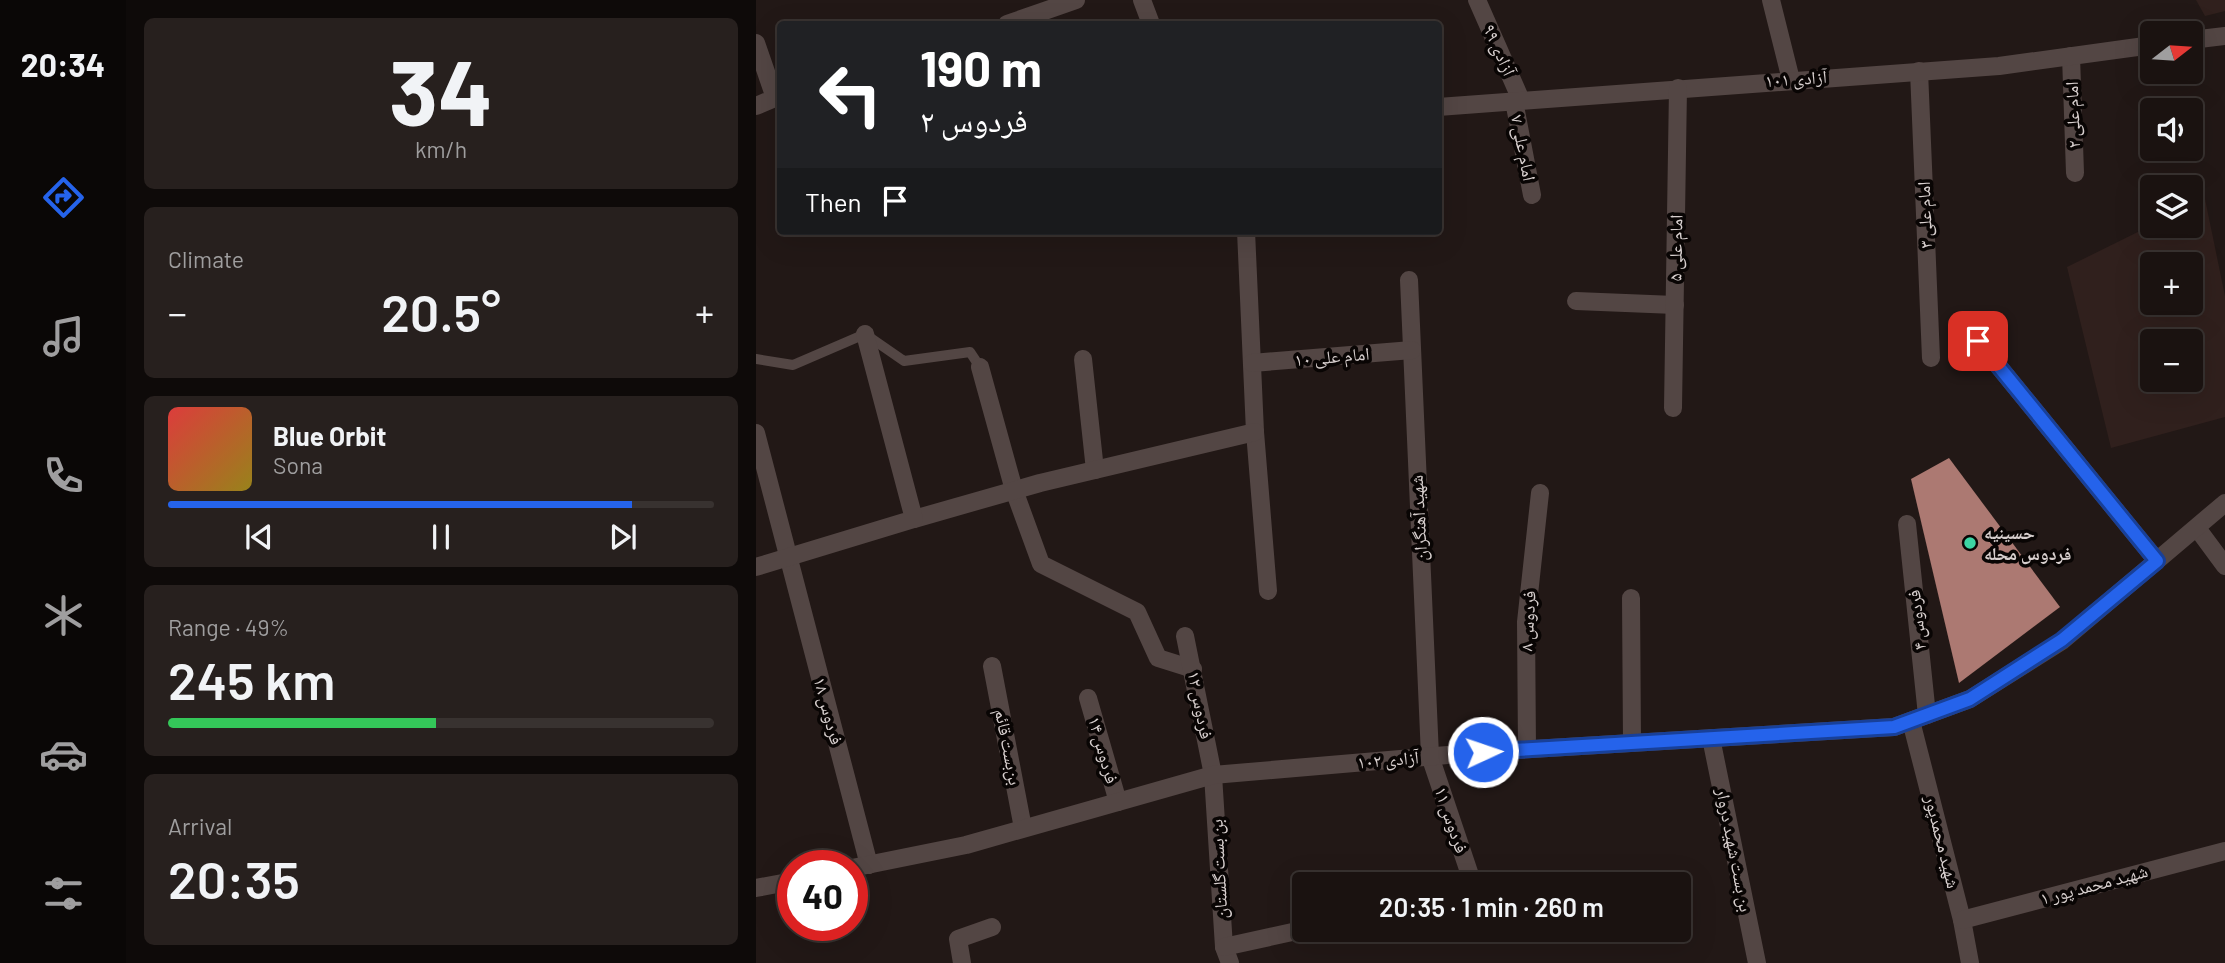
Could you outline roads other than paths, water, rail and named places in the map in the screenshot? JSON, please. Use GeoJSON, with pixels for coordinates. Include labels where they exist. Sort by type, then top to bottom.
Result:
{"type":"FeatureCollection","features":[{"type":"Feature","properties":{"kind":"street"},"geometry":{"type":"LineString","coordinates":[[1016,21],[1076,0]]}},
{"type":"Feature","properties":{"kind":"street"},"geometry":{"type":"LineString","coordinates":[[1142,0],[1150,21]]}},
{"type":"Feature","properties":{"kind":"street","name":"آزادی ٩٩"},"geometry":{"type":"LineString","coordinates":[[1476,0],[1518,101]]}},
{"type":"Feature","properties":{"kind":"street"},"geometry":{"type":"LineString","coordinates":[[1771,0],[1791,80]]}},
{"type":"Feature","properties":{"kind":"street"},"geometry":{"type":"LineString","coordinates":[[2203,39],[2225,36]]}},
{"type":"Feature","properties":{"kind":"street"},"geometry":{"type":"LineString","coordinates":[[756,43],[775,98],[756,106]]}},
{"type":"Feature","properties":{"kind":"street","name":"آزادی ۱۰۱"},"geometry":{"type":"LineString","coordinates":[[1442,107],[1999,66],[2140,47]]}},
{"type":"Feature","properties":{"kind":"street","name":"امام علی ۲"},"geometry":{"type":"LineString","coordinates":[[2071,56],[2075,173]]}},
{"type":"Feature","properties":{"kind":"street","name":"امام علی ۳"},"geometry":{"type":"LineString","coordinates":[[1919,71],[1931,358]]}},
{"type":"Feature","properties":{"kind":"street","name":"امام علی ۵"},"geometry":{"type":"LineString","coordinates":[[1673,408],[1678,88]]}},
{"type":"Feature","properties":{"kind":"street","name":"امام علی ۷"},"geometry":{"type":"LineString","coordinates":[[1518,101],[1532,195]]}},
{"type":"Feature","properties":{"kind":"street"},"geometry":{"type":"LineString","coordinates":[[1246,235],[1255,432],[1268,591]]}},
{"type":"Feature","properties":{"kind":"street","name":"شهید آهنگران"},"geometry":{"type":"LineString","coordinates":[[1409,280],[1430,757]]}},
{"type":"Feature","properties":{"kind":"street"},"geometry":{"type":"LineString","coordinates":[[1576,301],[1675,305]]}},
{"type":"Feature","properties":{"kind":"street"},"geometry":{"type":"LineString","coordinates":[[865,334],[914,519]]}},
{"type":"Feature","properties":{"kind":"street"},"geometry":{"type":"LineString","coordinates":[[1978,341],[2157,561]]}},
{"type":"Feature","properties":{"kind":"street","name":"امام علی ۱۰"},"geometry":{"type":"LineString","coordinates":[[1252,363],[1412,350]]}},
{"type":"Feature","properties":{"kind":"street"},"geometry":{"type":"LineString","coordinates":[[1083,359],[1095,470]]}},
{"type":"Feature","properties":{"kind":"street"},"geometry":{"type":"LineString","coordinates":[[980,368],[1014,490],[1041,565],[1137,612],[1158,658],[1193,669]]}},
{"type":"Feature","properties":{"kind":"street"},"geometry":{"type":"LineString","coordinates":[[756,566],[1014,490],[1255,432]]}},
{"type":"Feature","properties":{"kind":"street","name":"فردوس ۱۸"},"geometry":{"type":"LineString","coordinates":[[756,433],[857,850]]}},
{"type":"Feature","properties":{"kind":"street","name":"فردوس ۸"},"geometry":{"type":"LineString","coordinates":[[1527,749],[1526,622],[1540,493]]}},
{"type":"Feature","properties":{"kind":"street","name":"آزادی ۱۰۲"},"geometry":{"type":"LineString","coordinates":[[868,866],[966,845],[1213,775],[1527,749],[1894,727],[1970,699],[2062,640],[2225,503]]}},
{"type":"Feature","properties":{"kind":"street","name":"فردوس ۴"},"geometry":{"type":"LineString","coordinates":[[1907,524],[1919,718]]}},
{"type":"Feature","properties":{"kind":"street"},"geometry":{"type":"LineString","coordinates":[[2197,528],[2225,566]]}},
{"type":"Feature","properties":{"kind":"street"},"geometry":{"type":"LineString","coordinates":[[1631,598],[1632,743]]}},
{"type":"Feature","properties":{"kind":"street","name":"فردوس ۱۲"},"geometry":{"type":"LineString","coordinates":[[1185,636],[1213,775]]}},
{"type":"Feature","properties":{"kind":"street","name":"بن‌بست قائم"},"geometry":{"type":"LineString","coordinates":[[992,666],[1023,828]]}},
{"type":"Feature","properties":{"kind":"street","name":"فردوس ۱۴"},"geometry":{"type":"LineString","coordinates":[[1088,698],[1118,802]]}},
{"type":"Feature","properties":{"kind":"street","name":"شهید محمدپور"},"geometry":{"type":"LineString","coordinates":[[1919,718],[1970,963]]}},
{"type":"Feature","properties":{"kind":"street","name":"بن بست شهید دروار"},"geometry":{"type":"LineString","coordinates":[[1711,738],[1757,963]]}},
{"type":"Feature","properties":{"kind":"street","name":"فردوس ۱۱"},"geometry":{"type":"LineString","coordinates":[[1430,757],[1469,872]]}},
{"type":"Feature","properties":{"kind":"street","name":"بن بست گلستان"},"geometry":{"type":"LineString","coordinates":[[1213,775],[1227,955]]}},
{"type":"Feature","properties":{"kind":"street","name":"شهید محمد پور ۱"},"geometry":{"type":"LineString","coordinates":[[1962,920],[2225,851]]}},
{"type":"Feature","properties":{"kind":"street"},"geometry":{"type":"LineString","coordinates":[[756,888],[777,884]]}},
{"type":"Feature","properties":{"kind":"street"},"geometry":{"type":"LineString","coordinates":[[962,963],[958,939],[992,927]]}},
{"type":"Feature","properties":{"kind":"street"},"geometry":{"type":"LineString","coordinates":[[1227,955],[1292,934]]}},
{"type":"Feature","properties":{"kind":"lane"},"geometry":{"type":"LineString","coordinates":[[756,359],[793,365],[865,334],[904,361],[970,352],[980,368]]}},
{"type":"Feature","properties":{"kind":"place","name":"حسینیه فردوس محله"},"geometry":{"type":"Point","coordinates":[1970,543]}}]}
